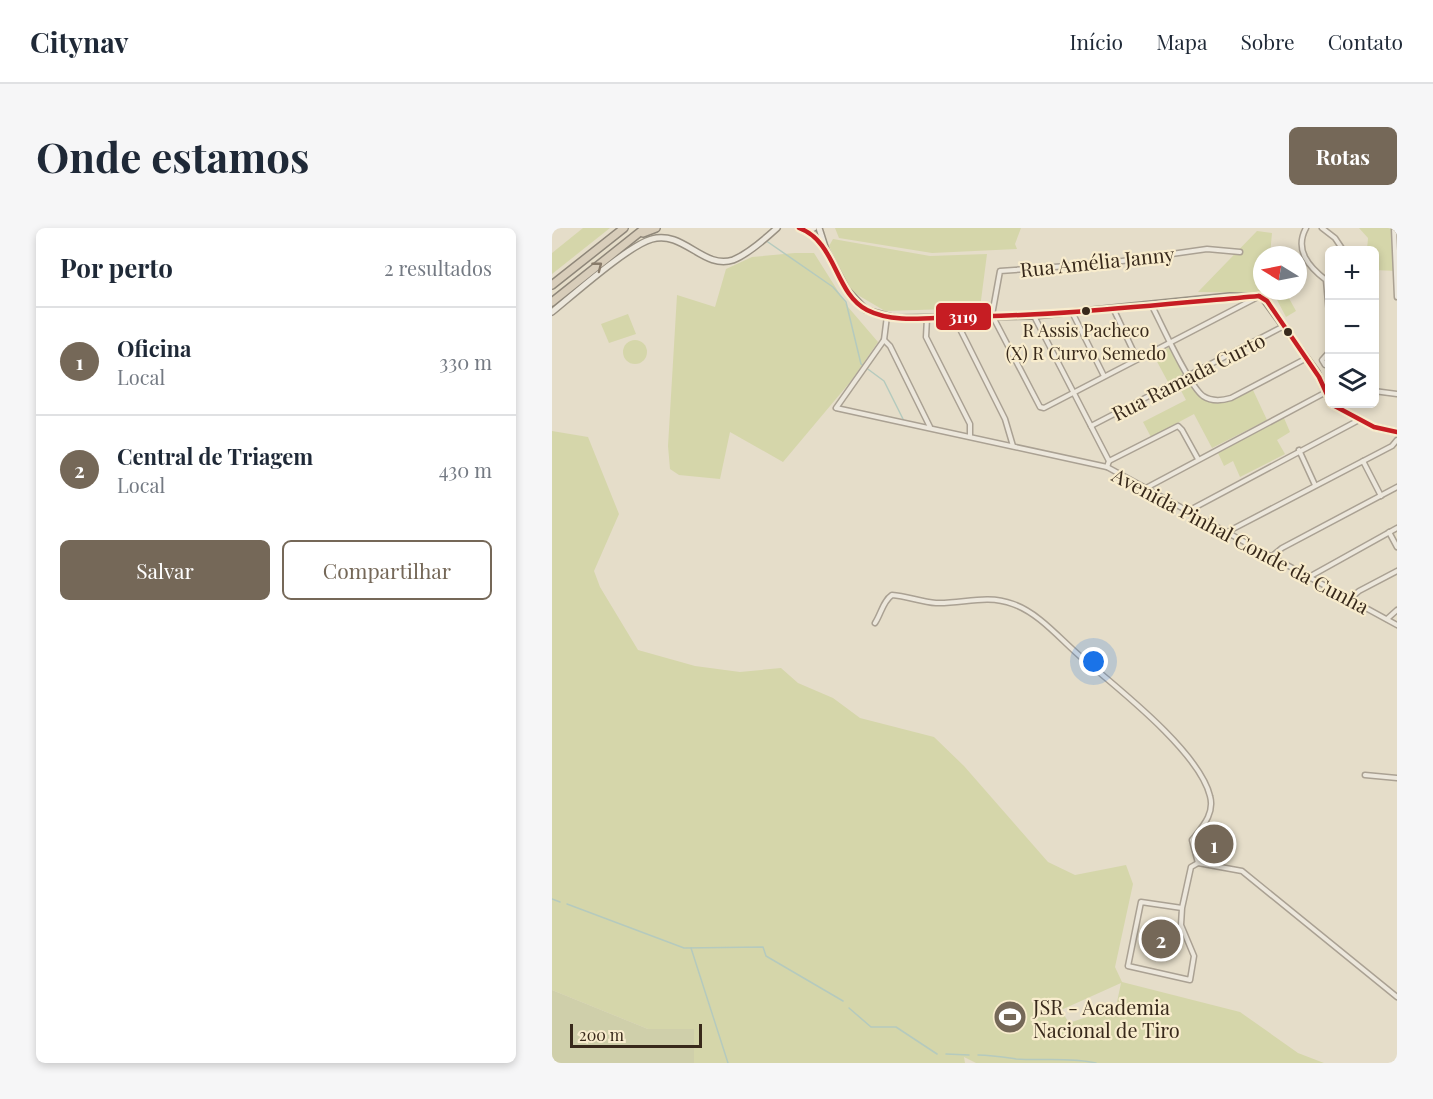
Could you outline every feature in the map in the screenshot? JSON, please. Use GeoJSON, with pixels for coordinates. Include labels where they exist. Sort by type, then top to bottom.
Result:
{"type":"FeatureCollection","features":[{"type":"Feature","properties":{"kind":"highway"},"geometry":{"type":"LineString","coordinates":[[552,285],[624,228]]}},
{"type":"Feature","properties":{"kind":"highway"},"geometry":{"type":"LineString","coordinates":[[552,302],[645,228]]}},
{"type":"Feature","properties":{"kind":"highway"},"geometry":{"type":"LineString","coordinates":[[625,244],[656,228]]}},
{"type":"Feature","properties":{"kind":"street"},"geometry":{"type":"LineString","coordinates":[[552,312],[621,257],[650,239],[667,237],[722,262],[734,260],[777,228]]}},
{"type":"Feature","properties":{"kind":"street"},"geometry":{"type":"LineString","coordinates":[[799,228],[811,229],[826,249]]}},
{"type":"Feature","properties":{"kind":"street"},"geometry":{"type":"LineString","coordinates":[[819,228],[826,249],[846,290],[866,310],[887,316],[927,318],[1034,315],[1150,303],[1253,296]]}},
{"type":"Feature","properties":{"kind":"street"},"geometry":{"type":"LineString","coordinates":[[1306,228],[1300,238],[1303,256],[1312,269],[1325,278]]}},
{"type":"Feature","properties":{"kind":"street"},"geometry":{"type":"LineString","coordinates":[[1322,228],[1335,238],[1340,246]]}},
{"type":"Feature","properties":{"kind":"street"},"geometry":{"type":"LineString","coordinates":[[1394,228],[1397,297]]}},
{"type":"Feature","properties":{"kind":"street","name":"Rua Amélia Janny"},"geometry":{"type":"LineString","coordinates":[[992,315],[1000,271],[1108,263],[1207,249],[1240,252]]}},
{"type":"Feature","properties":{"kind":"street"},"geometry":{"type":"LineString","coordinates":[[992,315],[1040,407],[1044,408],[1253,299]]}},
{"type":"Feature","properties":{"kind":"street"},"geometry":{"type":"LineString","coordinates":[[1265,300],[1307,358],[1325,388]]}},
{"type":"Feature","properties":{"kind":"street"},"geometry":{"type":"LineString","coordinates":[[1150,303],[1188,375],[1202,395],[1221,401],[1307,358]]}},
{"type":"Feature","properties":{"kind":"street"},"geometry":{"type":"LineString","coordinates":[[1112,308],[1137,359]]}},
{"type":"Feature","properties":{"kind":"street"},"geometry":{"type":"LineString","coordinates":[[1072,312],[1104,376]]}},
{"type":"Feature","properties":{"kind":"street"},"geometry":{"type":"LineString","coordinates":[[1034,315],[1108,461],[1107,467]]}},
{"type":"Feature","properties":{"kind":"street"},"geometry":{"type":"LineString","coordinates":[[887,316],[884,340],[890,346],[930,427]]}},
{"type":"Feature","properties":{"kind":"street"},"geometry":{"type":"LineString","coordinates":[[954,317],[1005,419],[1012,446]]}},
{"type":"Feature","properties":{"kind":"street"},"geometry":{"type":"LineString","coordinates":[[927,318],[926,337],[970,424],[970,436]]}},
{"type":"Feature","properties":{"kind":"street","name":"Rua Ramada Curto"},"geometry":{"type":"LineString","coordinates":[[1091,426],[1284,326]]}},
{"type":"Feature","properties":{"kind":"street","name":"Avenida Pinhal Conde da Cunha"},"geometry":{"type":"LineString","coordinates":[[884,340],[836,408],[1107,467],[1397,625]]}},
{"type":"Feature","properties":{"kind":"street"},"geometry":{"type":"LineString","coordinates":[[1379,392],[1397,394]]}},
{"type":"Feature","properties":{"kind":"street"},"geometry":{"type":"LineString","coordinates":[[1146,488],[1325,393]]}},
{"type":"Feature","properties":{"kind":"street"},"geometry":{"type":"LineString","coordinates":[[1339,408],[1381,429],[1397,432]]}},
{"type":"Feature","properties":{"kind":"street"},"geometry":{"type":"LineString","coordinates":[[1188,511],[1360,419]]}},
{"type":"Feature","properties":{"kind":"street"},"geometry":{"type":"LineString","coordinates":[[1108,461],[1178,426],[1198,459]]}},
{"type":"Feature","properties":{"kind":"street"},"geometry":{"type":"LineString","coordinates":[[1227,532],[1363,461],[1397,440]]}},
{"type":"Feature","properties":{"kind":"street"},"geometry":{"type":"LineString","coordinates":[[1299,450],[1316,485]]}},
{"type":"Feature","properties":{"kind":"street"},"geometry":{"type":"LineString","coordinates":[[1363,461],[1381,496]]}},
{"type":"Feature","properties":{"kind":"street"},"geometry":{"type":"LineString","coordinates":[[1271,556],[1397,487]]}},
{"type":"Feature","properties":{"kind":"street"},"geometry":{"type":"LineString","coordinates":[[1309,577],[1397,528]]}},
{"type":"Feature","properties":{"kind":"street"},"geometry":{"type":"LineString","coordinates":[[1389,532],[1397,547]]}},
{"type":"Feature","properties":{"kind":"street"},"geometry":{"type":"LineString","coordinates":[[1350,599],[1359,591],[1397,570]]}},
{"type":"Feature","properties":{"kind":"street"},"geometry":{"type":"LineString","coordinates":[[875,623],[882,614],[886,599],[892,595],[935,603],[978,598],[996,600],[1014,604],[1040,620],[1151,719],[1185,754],[1205,783],[1210,795],[1211,810],[1205,824],[1192,840],[1198,863]]}},
{"type":"Feature","properties":{"kind":"street"},"geometry":{"type":"LineString","coordinates":[[1387,619],[1397,610]]}},
{"type":"Feature","properties":{"kind":"street"},"geometry":{"type":"LineString","coordinates":[[1365,775],[1396,778]]}},
{"type":"Feature","properties":{"kind":"street"},"geometry":{"type":"LineString","coordinates":[[1182,908],[1141,902],[1128,966],[1190,980],[1194,957],[1182,925],[1182,908],[1191,867],[1198,863],[1242,871],[1397,997]]}},
{"type":"Feature","properties":{"kind":"green space"},"geometry":{"type":"Polygon","coordinates":[[[583,228],[610,228],[552,274],[552,253],[583,228]]]}},
{"type":"Feature","properties":{"kind":"green space"},"geometry":{"type":"Polygon","coordinates":[[[835,228],[1021,228],[1015,244],[1017,249],[932,253],[839,238],[835,228]]]}},
{"type":"Feature","properties":{"kind":"green space"},"geometry":{"type":"Polygon","coordinates":[[[1359,228],[1394,228],[1396,271],[1379,270],[1379,246],[1367,246],[1368,238],[1359,228]]]}},
{"type":"Feature","properties":{"kind":"green space"},"geometry":{"type":"Polygon","coordinates":[[[1257,231],[1272,233],[1271,246],[1253,246],[1253,293],[1198,292],[1257,231]]]}},
{"type":"Feature","properties":{"kind":"green space"},"geometry":{"type":"Polygon","coordinates":[[[833,239],[930,256],[987,254],[980,308],[885,311],[851,291],[829,246],[833,239]]]}},
{"type":"Feature","properties":{"kind":"green space"},"geometry":{"type":"Polygon","coordinates":[[[814,253],[848,307],[878,342],[851,381],[783,462],[730,432],[720,479],[679,475],[670,469],[668,446],[677,295],[715,307],[726,269],[752,257],[814,253]]]}},
{"type":"Feature","properties":{"kind":"green space"},"geometry":{"type":"Polygon","coordinates":[[[1277,300],[1290,300],[1296,311],[1286,317],[1277,300]]]}},
{"type":"Feature","properties":{"kind":"green space"},"geometry":{"type":"Polygon","coordinates":[[[628,314],[636,334],[609,343],[601,324],[628,314]]]}},
{"type":"Feature","properties":{"kind":"green space"},"geometry":{"type":"Polygon","coordinates":[[[635,340],[640,341],[646,347],[646,357],[640,363],[635,364],[630,363],[624,357],[623,352],[624,347],[630,341],[635,340]]]}},
{"type":"Feature","properties":{"kind":"green space"},"geometry":{"type":"Polygon","coordinates":[[[1171,346],[1186,373],[1168,382],[1154,356],[1171,346]]]}},
{"type":"Feature","properties":{"kind":"green space"},"geometry":{"type":"Polygon","coordinates":[[[1188,379],[1202,398],[1209,402],[1233,400],[1253,390],[1267,420],[1212,448],[1194,414],[1151,437],[1143,422],[1186,400],[1178,385],[1188,379]]]}},
{"type":"Feature","properties":{"kind":"green space"},"geometry":{"type":"Polygon","coordinates":[[[1284,418],[1290,432],[1277,440],[1285,454],[1240,477],[1233,461],[1224,466],[1218,453],[1284,418]]]}},
{"type":"Feature","properties":{"kind":"green space"},"geometry":{"type":"Polygon","coordinates":[[[552,431],[588,437],[619,514],[594,571],[600,587],[638,650],[695,666],[740,672],[781,668],[798,683],[833,698],[860,718],[934,737],[964,766],[1048,862],[1075,875],[1126,865],[1133,884],[1115,967],[1122,982],[1240,1012],[1298,1053],[1324,1063],[976,1063],[964,1057],[965,1063],[694,1063],[694,1029],[648,1029],[552,990],[552,431]],[[1121,983],[1061,1010],[1069,1023],[1116,1007],[1121,983]]]}},
{"type":"Feature","properties":{"kind":"green space"},"geometry":{"type":"Polygon","coordinates":[[[552,990],[648,1029],[694,1029],[694,1063],[552,1063],[552,990]]]}},
{"type":"Feature","properties":{"kind":"waterway"},"geometry":{"type":"LineString","coordinates":[[765,240],[833,287],[846,302],[861,364],[884,381],[904,421]]}},
{"type":"Feature","properties":{"kind":"waterway"},"geometry":{"type":"LineString","coordinates":[[552,899],[560,902]]}},
{"type":"Feature","properties":{"kind":"waterway"},"geometry":{"type":"LineString","coordinates":[[567,904],[684,948],[763,947],[766,956],[843,1001]]}},
{"type":"Feature","properties":{"kind":"waterway"},"geometry":{"type":"LineString","coordinates":[[691,948],[728,1063]]}},
{"type":"Feature","properties":{"kind":"waterway"},"geometry":{"type":"LineString","coordinates":[[849,1008],[871,1027],[896,1027],[937,1054]]}},
{"type":"Feature","properties":{"kind":"waterway"},"geometry":{"type":"LineString","coordinates":[[946,1054],[969,1055]]}},
{"type":"Feature","properties":{"kind":"waterway"},"geometry":{"type":"LineString","coordinates":[[978,1055],[1096,1063]]}},
{"type":"Feature","properties":{"kind":"transit line","name":"3119"},"geometry":{"type":"LineString","coordinates":[[799,228],[821,244],[856,302],[867,310],[887,317],[921,319],[1030,315],[1253,297]]}},
{"type":"Feature","properties":{"kind":"transit line","name":"3119"},"geometry":{"type":"LineString","coordinates":[[1265,300],[1319,377],[1325,390]]}},
{"type":"Feature","properties":{"kind":"transit line","name":"3119"},"geometry":{"type":"LineString","coordinates":[[1338,408],[1374,427],[1397,432]]}},
{"type":"Feature","properties":{"kind":"place","name":"R Assis Pacheco (X) R Curvo Semedo"},"geometry":{"type":"Point","coordinates":[1086,311]}},
{"type":"Feature","properties":{"kind":"place","name":"Oficina"},"geometry":{"type":"Point","coordinates":[1214,844]}},
{"type":"Feature","properties":{"kind":"place","name":"Central de Triagem"},"geometry":{"type":"Point","coordinates":[1161,939]}},
{"type":"Feature","properties":{"kind":"place","name":"JSR - Academia Nacional de Tiro"},"geometry":{"type":"Point","coordinates":[1010,1017]}}]}
